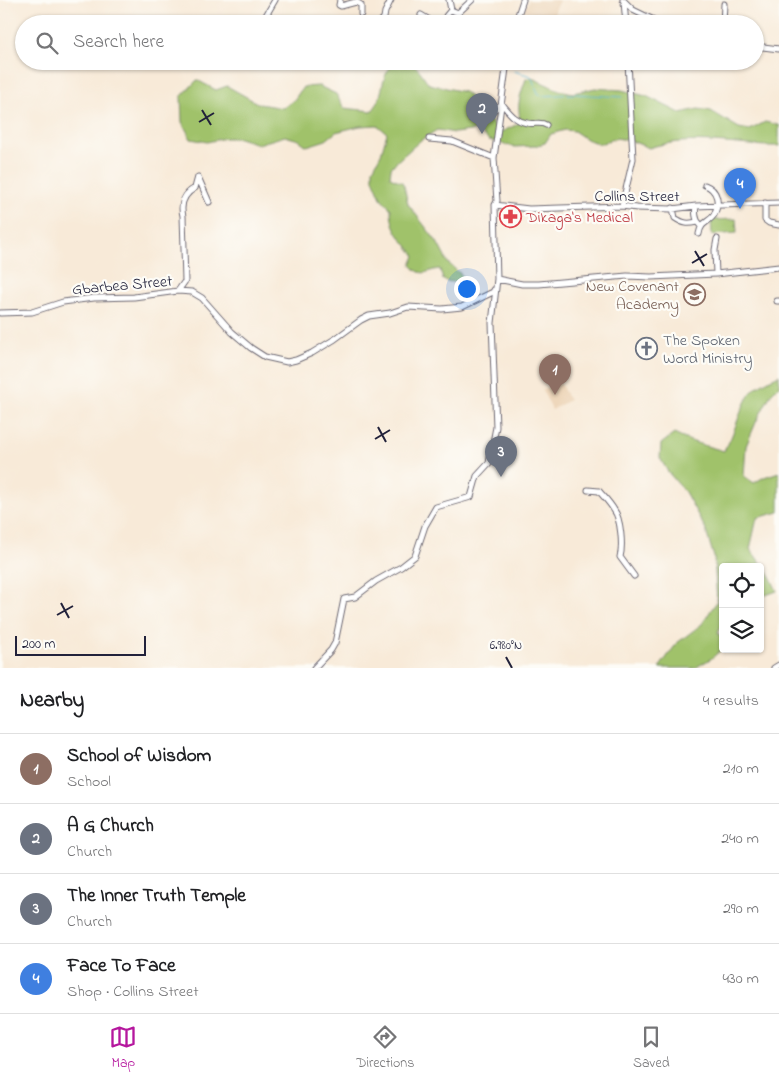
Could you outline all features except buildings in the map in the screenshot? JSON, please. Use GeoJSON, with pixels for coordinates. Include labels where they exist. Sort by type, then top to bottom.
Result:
{"type":"FeatureCollection","features":[{"type":"Feature","properties":{"kind":"street"},"geometry":{"type":"LineString","coordinates":[[266,15],[275,0]]}},
{"type":"Feature","properties":{"kind":"street"},"geometry":{"type":"LineString","coordinates":[[340,0],[339,5],[341,6],[356,2],[361,5],[361,14]]}},
{"type":"Feature","properties":{"kind":"street"},"geometry":{"type":"LineString","coordinates":[[384,15],[391,0]]}},
{"type":"Feature","properties":{"kind":"street"},"geometry":{"type":"LineString","coordinates":[[449,0],[451,10]]}},
{"type":"Feature","properties":{"kind":"street"},"geometry":{"type":"LineString","coordinates":[[451,10],[458,13],[472,0]]}},
{"type":"Feature","properties":{"kind":"street"},"geometry":{"type":"LineString","coordinates":[[518,15],[523,0]]}},
{"type":"Feature","properties":{"kind":"street"},"geometry":{"type":"LineString","coordinates":[[624,0],[625,15]]}},
{"type":"Feature","properties":{"kind":"street"},"geometry":{"type":"LineString","coordinates":[[624,0],[633,10],[643,15]]}},
{"type":"Feature","properties":{"kind":"street"},"geometry":{"type":"LineString","coordinates":[[723,15],[724,4]]}},
{"type":"Feature","properties":{"kind":"street"},"geometry":{"type":"LineString","coordinates":[[447,15],[451,10]]}},
{"type":"Feature","properties":{"kind":"street"},"geometry":{"type":"LineString","coordinates":[[764,48],[779,50]]}},
{"type":"Feature","properties":{"kind":"street"},"geometry":{"type":"LineString","coordinates":[[314,668],[331,650],[344,599],[354,597],[376,581],[402,567],[415,556],[425,526],[436,507],[470,497],[477,476],[489,463],[497,419],[492,340],[496,280],[495,205],[497,201],[494,158],[506,70]]}},
{"type":"Feature","properties":{"kind":"street"},"geometry":{"type":"LineString","coordinates":[[622,206],[633,160],[628,70]]}},
{"type":"Feature","properties":{"kind":"street"},"geometry":{"type":"LineString","coordinates":[[470,118],[474,116],[481,117],[492,112],[502,104]]}},
{"type":"Feature","properties":{"kind":"street"},"geometry":{"type":"LineString","coordinates":[[502,104],[513,118],[527,123],[542,122],[546,125]]}},
{"type":"Feature","properties":{"kind":"street"},"geometry":{"type":"LineString","coordinates":[[429,139],[452,141],[494,158]]}},
{"type":"Feature","properties":{"kind":"street"},"geometry":{"type":"LineString","coordinates":[[178,291],[185,281],[183,216],[181,207],[187,193],[195,188],[198,176],[208,202]]}},
{"type":"Feature","properties":{"kind":"street"},"geometry":{"type":"LineString","coordinates":[[673,208],[675,218],[684,224],[700,224],[714,214],[718,205],[715,192],[705,184]]}},
{"type":"Feature","properties":{"kind":"street"},"geometry":{"type":"LineString","coordinates":[[765,203],[765,220],[779,225]]}},
{"type":"Feature","properties":{"kind":"street","name":"Collins Street"},"geometry":{"type":"LineString","coordinates":[[495,205],[529,209],[622,206],[673,208],[765,203],[779,204]]}},
{"type":"Feature","properties":{"kind":"street"},"geometry":{"type":"LineString","coordinates":[[696,206],[695,210],[700,224],[700,234]]}},
{"type":"Feature","properties":{"kind":"street"},"geometry":{"type":"LineString","coordinates":[[716,274],[715,250],[717,238]]}},
{"type":"Feature","properties":{"kind":"street"},"geometry":{"type":"LineString","coordinates":[[496,280],[522,284],[539,284],[626,276],[716,274],[779,267]]}},
{"type":"Feature","properties":{"kind":"street","name":"Gbarbea Street"},"geometry":{"type":"LineString","coordinates":[[0,313],[32,312],[63,302],[86,298],[134,297],[178,291],[192,292],[202,298],[232,332],[251,348],[266,357],[287,362],[312,353],[369,316],[390,313],[408,307],[442,309],[462,307],[493,292],[496,280]]}},
{"type":"Feature","properties":{"kind":"street"},"geometry":{"type":"LineString","coordinates":[[588,490],[599,491],[615,511],[622,550],[620,557],[634,576]]}},
{"type":"Feature","properties":{"kind":"street"},"geometry":{"type":"LineString","coordinates":[[774,668],[779,665]]}},
{"type":"Feature","properties":{"kind":"shaded area"},"geometry":{"type":"Polygon","coordinates":[[[529,0],[559,0],[554,15],[538,15],[524,10],[529,0]]]}},
{"type":"Feature","properties":{"kind":"shaded area"},"geometry":{"type":"Polygon","coordinates":[[[559,381],[569,400],[552,410],[542,390],[559,381]]]}},
{"type":"Feature","properties":{"kind":"green space"},"geometry":{"type":"Polygon","coordinates":[[[388,70],[419,70],[429,84],[464,92],[482,107],[490,121],[501,132],[518,124],[519,103],[522,91],[526,79],[532,78],[559,90],[573,93],[595,88],[622,90],[646,96],[680,113],[698,109],[711,111],[739,128],[750,130],[765,122],[779,125],[779,146],[698,141],[665,144],[649,148],[629,140],[615,138],[600,144],[586,139],[574,131],[565,130],[551,134],[545,143],[535,146],[514,147],[489,140],[477,130],[455,133],[437,130],[421,140],[395,163],[391,168],[390,177],[402,182],[408,204],[437,242],[448,263],[464,277],[452,282],[443,280],[440,269],[422,273],[411,265],[415,256],[395,229],[391,209],[381,198],[373,179],[373,169],[381,154],[387,133],[377,125],[360,126],[336,132],[326,140],[307,146],[299,140],[285,136],[258,144],[239,138],[225,138],[207,142],[191,139],[182,122],[181,97],[197,80],[216,90],[227,86],[259,104],[283,108],[294,100],[303,87],[319,86],[336,94],[344,108],[372,111],[378,101],[388,70]]]}},
{"type":"Feature","properties":{"kind":"green space"},"geometry":{"type":"Polygon","coordinates":[[[736,219],[737,233],[712,235],[711,220],[736,219]]]}},
{"type":"Feature","properties":{"kind":"green space"},"geometry":{"type":"Polygon","coordinates":[[[779,375],[779,386],[771,394],[746,446],[744,476],[754,483],[779,472],[779,512],[757,518],[750,549],[761,563],[719,563],[719,652],[695,668],[659,668],[677,643],[702,624],[717,601],[714,557],[705,528],[685,492],[668,472],[660,458],[661,444],[674,434],[692,442],[724,451],[750,394],[760,385],[779,375]]]}},
{"type":"Feature","properties":{"kind":"green space"},"geometry":{"type":"Polygon","coordinates":[[[764,567],[769,574],[777,591],[764,596],[764,567]]]}},
{"type":"Feature","properties":{"kind":"waterway"},"geometry":{"type":"LineString","coordinates":[[514,71],[531,76],[538,93],[542,96],[574,94],[622,97]]}},
{"type":"Feature","properties":{"kind":"place","name":"A G Church"},"geometry":{"type":"Point","coordinates":[482,134]}},
{"type":"Feature","properties":{"kind":"place","name":"Face To Face"},"geometry":{"type":"Point","coordinates":[740,209]}},
{"type":"Feature","properties":{"kind":"place","name":"Dikaga's Medical"},"geometry":{"type":"Point","coordinates":[510,216]}},
{"type":"Feature","properties":{"kind":"place","name":"New Covenant Academy"},"geometry":{"type":"Point","coordinates":[695,294]}},
{"type":"Feature","properties":{"kind":"place","name":"The Spoken Word Ministry"},"geometry":{"type":"Point","coordinates":[647,348]}},
{"type":"Feature","properties":{"kind":"place","name":"School of Wisdom"},"geometry":{"type":"Point","coordinates":[555,395]}},
{"type":"Feature","properties":{"kind":"place","name":"The Inner Truth Temple"},"geometry":{"type":"Point","coordinates":[501,477]}}]}
